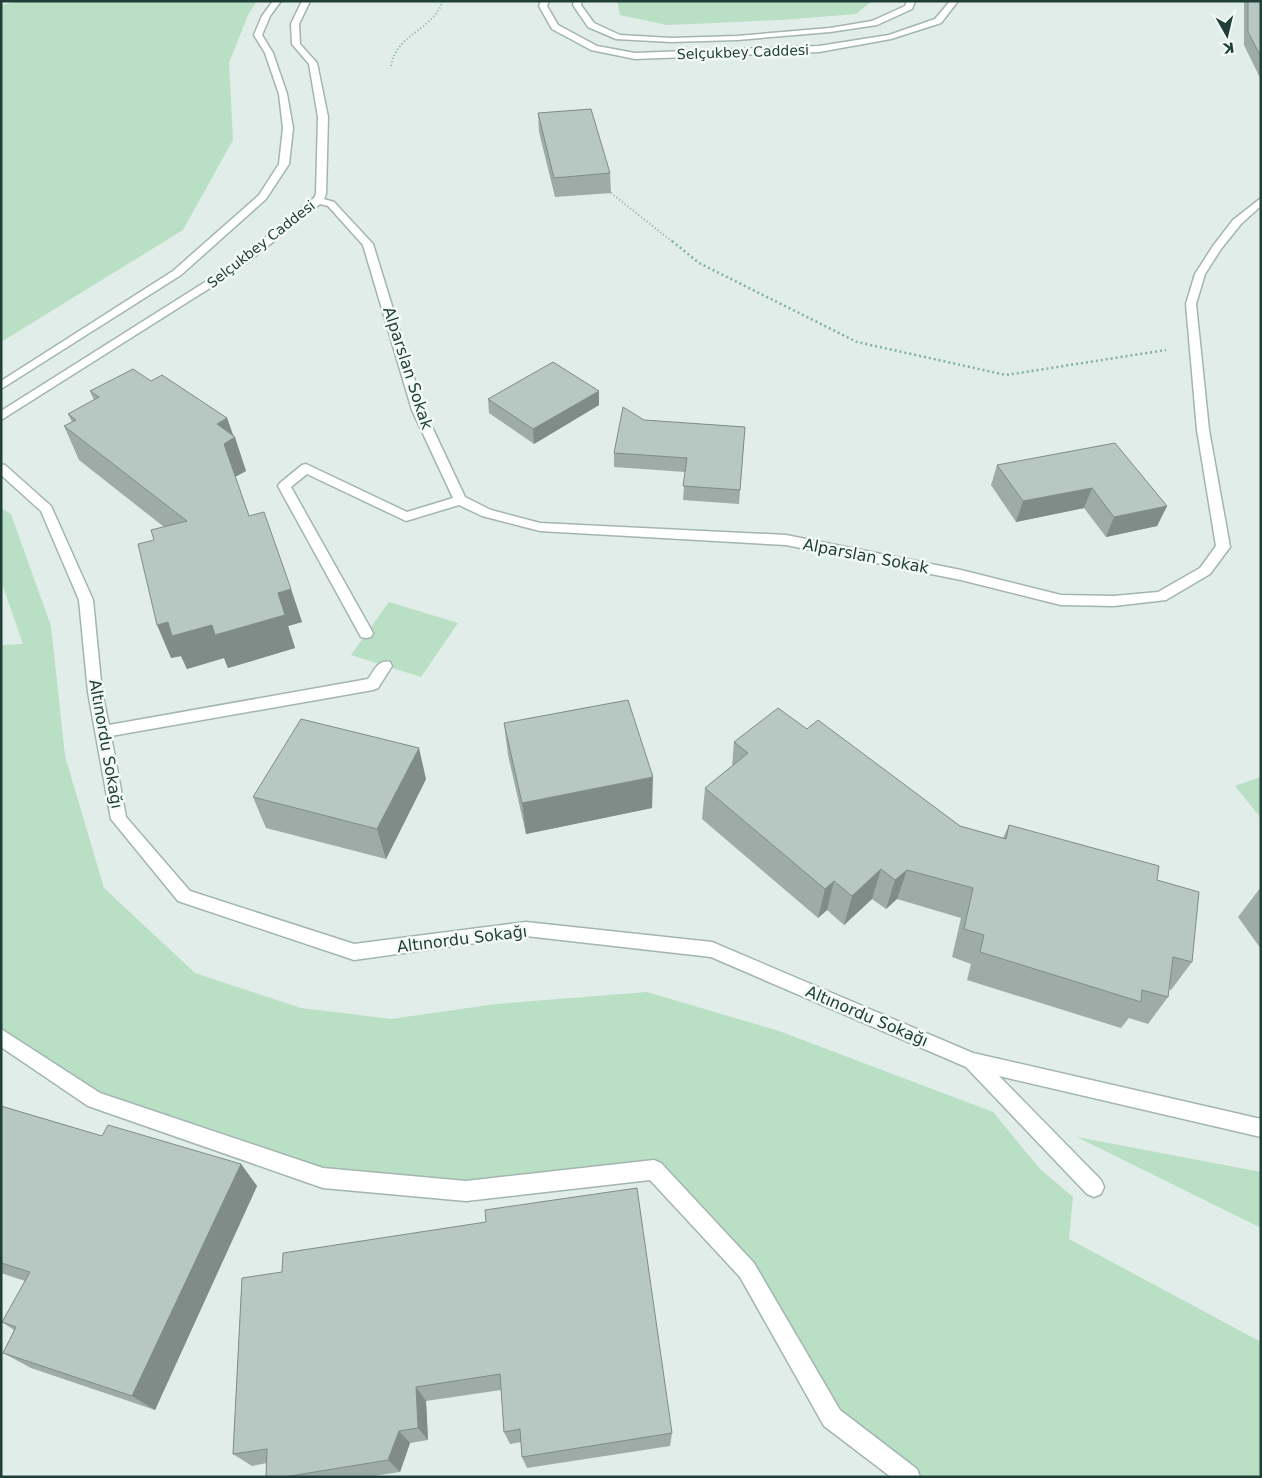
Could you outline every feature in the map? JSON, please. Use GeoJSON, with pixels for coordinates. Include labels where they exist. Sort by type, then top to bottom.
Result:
{"type":"FeatureCollection","features":[{"type":"Feature","properties":{"kind":"street","name":"Selçukbey Caddesi"},"geometry":{"type":"LineString","coordinates":[[1,386],[177,272],[264,197],[284,164],[288,128],[283,94],[269,53],[258,35],[266,16],[276,1]]}},
{"type":"Feature","properties":{"kind":"street","name":"Selçukbey Caddesi"},"geometry":{"type":"LineString","coordinates":[[1,416],[216,280],[244,260],[318,200],[321,194],[323,118],[313,63],[296,44],[295,24],[306,1]]}},
{"type":"Feature","properties":{"kind":"street","name":"Selçukbey Caddesi"},"geometry":{"type":"LineString","coordinates":[[545,1],[543,6],[555,27],[594,48],[635,56],[819,49],[891,37],[938,21],[954,1]]}},
{"type":"Feature","properties":{"kind":"street","name":"Selçukbey Caddesi"},"geometry":{"type":"LineString","coordinates":[[578,1],[577,5],[591,25],[619,36],[671,40],[736,38],[830,30],[874,23],[909,6],[910,1]]}},
{"type":"Feature","properties":{"kind":"street","name":"Alparslan Sokak"},"geometry":{"type":"LineString","coordinates":[[318,200],[331,204],[368,244],[418,410],[460,500],[487,513],[540,527],[786,540],[961,575],[1061,600],[1114,601],[1161,597],[1205,571],[1223,547],[1203,430],[1191,304],[1200,274],[1237,222],[1261,201]]}},
{"type":"Feature","properties":{"kind":"street","name":"Altınordu Sokağı"},"geometry":{"type":"LineString","coordinates":[[1,468],[46,509],[86,600],[95,692],[118,819],[184,896],[354,952],[526,929],[712,950],[972,1061],[1261,1128]]}},
{"type":"Feature","properties":{"kind":"street"},"geometry":{"type":"LineString","coordinates":[[366,633],[284,486],[306,468],[406,517],[460,500]]}},
{"type":"Feature","properties":{"kind":"street"},"geometry":{"type":"LineString","coordinates":[[103,732],[373,684],[385,666]]}},
{"type":"Feature","properties":{"kind":"street"},"geometry":{"type":"LineString","coordinates":[[1,1037],[95,1100],[323,1178],[466,1191],[654,1170],[747,1270],[832,1418],[909,1477]]}},
{"type":"Feature","properties":{"kind":"street"},"geometry":{"type":"LineString","coordinates":[[972,1061],[1094,1187]]}},
{"type":"Feature","properties":{"kind":"path"},"geometry":{"type":"LineString","coordinates":[[391,66],[396,49],[424,29],[441,9],[443,1]]}},
{"type":"Feature","properties":{"kind":"path"},"geometry":{"type":"LineString","coordinates":[[611,193],[699,263],[857,342],[1006,375],[1196,346]]}},
{"type":"Feature","properties":{"kind":"green space"},"geometry":{"type":"Polygon","coordinates":[[[19,1],[257,1],[248,15],[229,63],[233,140],[183,230],[1,342],[1,5],[19,1]]]}},
{"type":"Feature","properties":{"kind":"green space"},"geometry":{"type":"Polygon","coordinates":[[[617,1],[872,1],[856,14],[781,20],[667,25],[620,15],[617,1]]]}},
{"type":"Feature","properties":{"kind":"green space"},"geometry":{"type":"Polygon","coordinates":[[[1,508],[11,514],[51,626],[65,756],[104,888],[195,973],[301,1008],[391,1019],[496,1004],[647,992],[779,1031],[993,1112],[1040,1169],[1073,1197],[1069,1239],[1261,1342],[1261,1477],[909,1477],[832,1418],[753,1281],[654,1170],[466,1191],[323,1178],[95,1100],[1,1037],[1,645],[23,644],[1,581],[1,508]]]}},
{"type":"Feature","properties":{"kind":"green space"},"geometry":{"type":"Polygon","coordinates":[[[389,602],[458,623],[421,677],[351,655],[389,602]]]}},
{"type":"Feature","properties":{"kind":"green space"},"geometry":{"type":"Polygon","coordinates":[[[1261,777],[1261,818],[1235,786],[1261,777]]]}},
{"type":"Feature","properties":{"kind":"green space"},"geometry":{"type":"Polygon","coordinates":[[[1077,1137],[1261,1172],[1261,1228],[1077,1137]]]}},
{"type":"Feature","properties":{"kind":"building"},"geometry":{"type":"Polygon","coordinates":[[[1248,1],[1261,1],[1261,57],[1248,32],[1248,1]]]}},
{"type":"Feature","properties":{"kind":"building"},"geometry":{"type":"Polygon","coordinates":[[[591,109],[610,173],[554,178],[538,113],[591,109]]]}},
{"type":"Feature","properties":{"kind":"building"},"geometry":{"type":"Polygon","coordinates":[[[553,362],[599,391],[533,429],[488,399],[553,362]]]}},
{"type":"Feature","properties":{"kind":"building"},"geometry":{"type":"Polygon","coordinates":[[[133,369],[151,381],[162,375],[227,418],[217,424],[235,437],[224,444],[249,516],[264,512],[291,589],[278,593],[285,615],[215,635],[212,625],[172,636],[168,622],[157,625],[138,544],[154,540],[151,530],[187,521],[64,426],[76,420],[68,414],[99,397],[90,391],[133,369]]]}},
{"type":"Feature","properties":{"kind":"building"},"geometry":{"type":"Polygon","coordinates":[[[623,407],[644,420],[745,427],[740,490],[683,486],[687,458],[614,453],[623,407]]]}},
{"type":"Feature","properties":{"kind":"building"},"geometry":{"type":"Polygon","coordinates":[[[1115,443],[1167,506],[1114,517],[1092,488],[1023,501],[997,465],[1115,443]]]}},
{"type":"Feature","properties":{"kind":"building"},"geometry":{"type":"Polygon","coordinates":[[[628,700],[653,777],[522,803],[504,723],[628,700]]]}},
{"type":"Feature","properties":{"kind":"building"},"geometry":{"type":"Polygon","coordinates":[[[778,708],[807,729],[818,720],[960,826],[1006,839],[1009,825],[1159,866],[1157,880],[1199,892],[1192,962],[1173,957],[1168,997],[1142,990],[1141,1002],[980,952],[984,935],[964,929],[973,888],[907,870],[895,880],[881,869],[852,896],[834,881],[825,889],[705,788],[748,753],[734,742],[778,708]]]}},
{"type":"Feature","properties":{"kind":"building"},"geometry":{"type":"Polygon","coordinates":[[[301,719],[419,748],[377,829],[253,797],[301,719]]]}},
{"type":"Feature","properties":{"kind":"building"},"geometry":{"type":"Polygon","coordinates":[[[1,1106],[102,1136],[108,1125],[241,1164],[132,1396],[3,1353],[16,1327],[2,1322],[30,1272],[1,1263],[1,1106]]]}},
{"type":"Feature","properties":{"kind":"building"},"geometry":{"type":"Polygon","coordinates":[[[637,1188],[672,1433],[522,1457],[520,1429],[504,1432],[500,1374],[416,1387],[418,1428],[399,1431],[388,1460],[284,1477],[266,1477],[267,1449],[233,1454],[242,1278],[282,1272],[283,1253],[486,1222],[485,1210],[637,1188]]]}}]}
